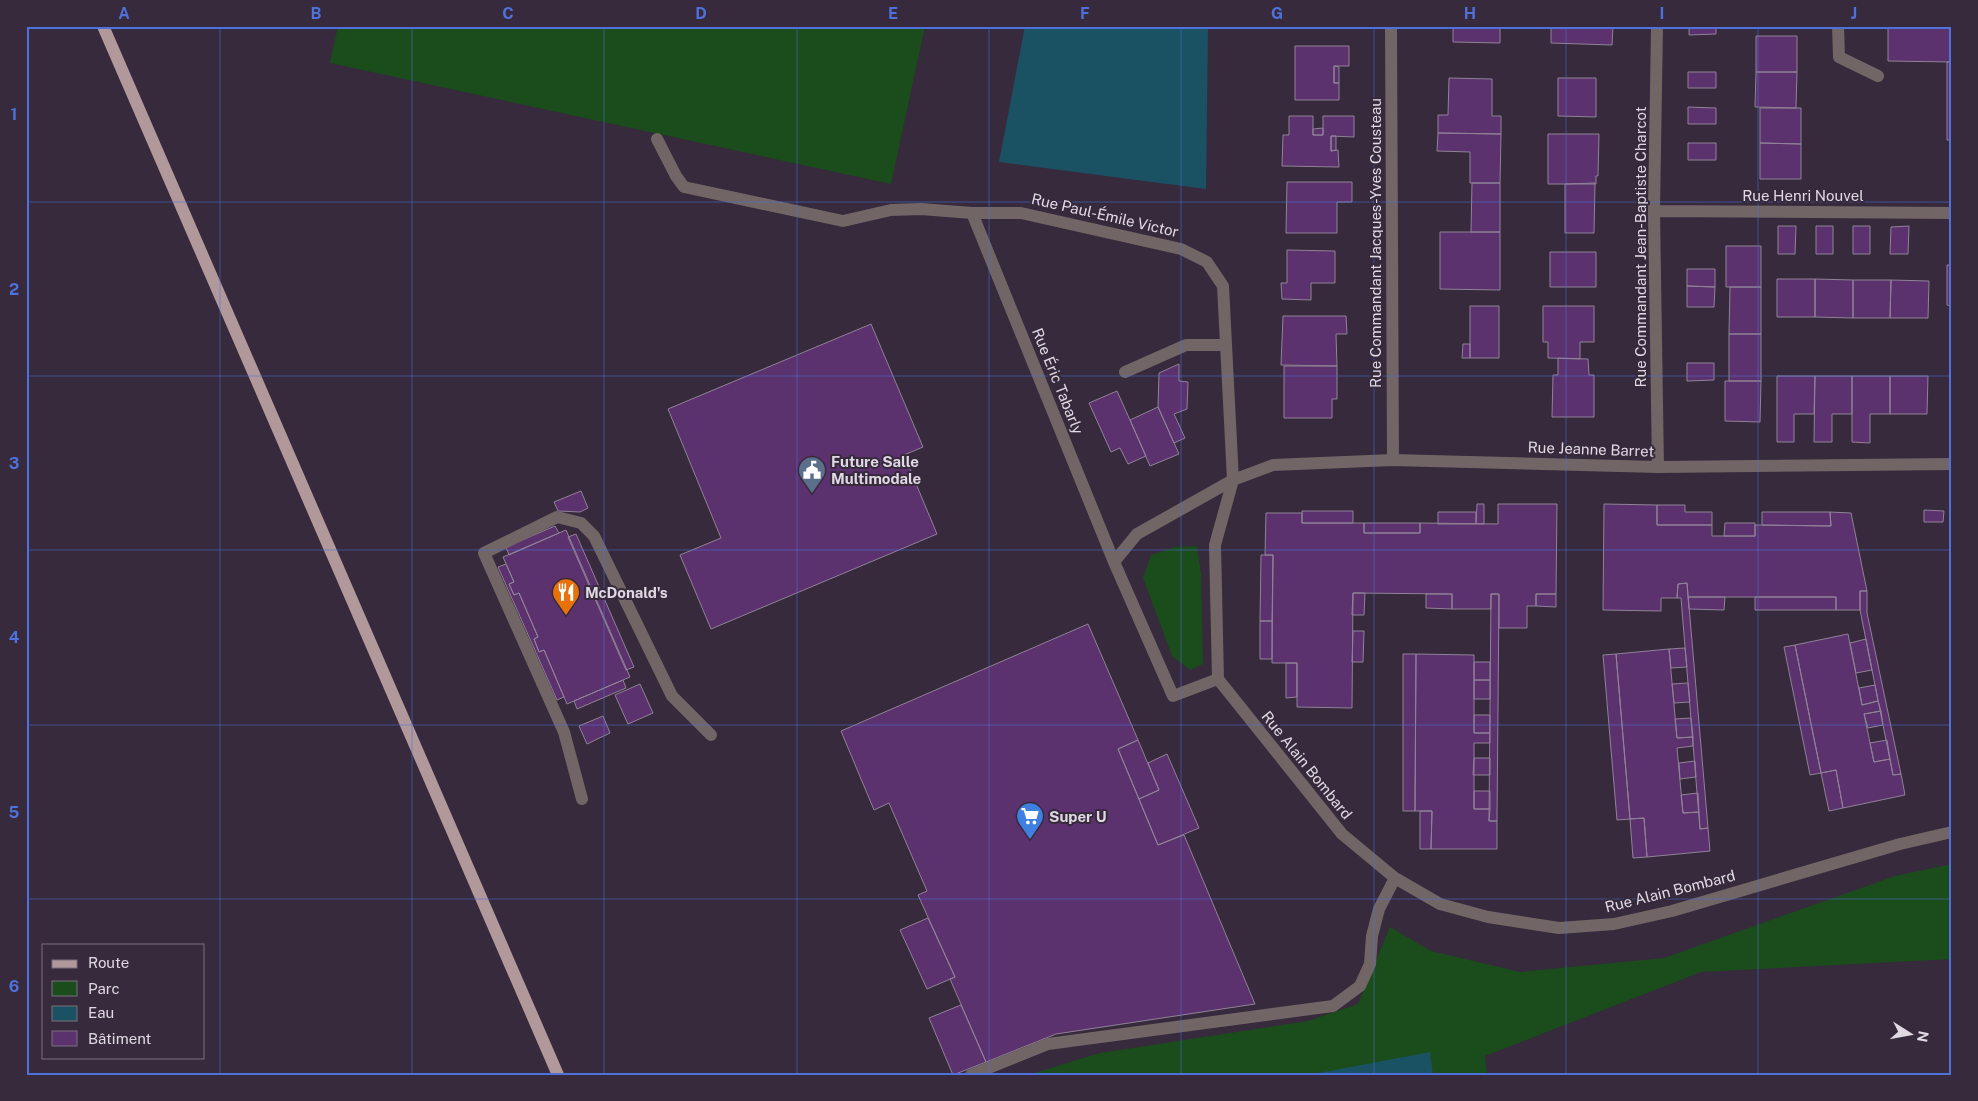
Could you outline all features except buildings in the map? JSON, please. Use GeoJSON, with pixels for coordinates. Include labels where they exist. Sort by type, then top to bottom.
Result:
{"type":"FeatureCollection","features":[{"type":"Feature","properties":{"kind":"main road"},"geometry":{"type":"LineString","coordinates":[[103,26],[558,1075]]}},
{"type":"Feature","properties":{"kind":"street","name":"Rue Commandant Jacques-Yves Cousteau"},"geometry":{"type":"LineString","coordinates":[[1391,26],[1393,460]]}},
{"type":"Feature","properties":{"kind":"street","name":"Rue Commandant Jean-Baptiste Charcot"},"geometry":{"type":"LineString","coordinates":[[1657,26],[1654,211],[1658,467]]}},
{"type":"Feature","properties":{"kind":"street"},"geometry":{"type":"LineString","coordinates":[[1838,26],[1839,58],[1878,76]]}},
{"type":"Feature","properties":{"kind":"street","name":"Rue Paul-Émile Victor"},"geometry":{"type":"LineString","coordinates":[[657,139],[676,176],[684,187],[844,221],[891,210],[921,209],[972,213],[1021,213],[1181,249],[1207,262],[1223,286],[1233,480],[1215,545],[1218,679]]}},
{"type":"Feature","properties":{"kind":"street","name":"Rue Henri Nouvel"},"geometry":{"type":"LineString","coordinates":[[1654,211],[1952,213]]}},
{"type":"Feature","properties":{"kind":"street","name":"Rue Éric Tabarly"},"geometry":{"type":"LineString","coordinates":[[972,213],[1114,562],[1173,696],[1218,679]]}},
{"type":"Feature","properties":{"kind":"street"},"geometry":{"type":"LineString","coordinates":[[1125,372],[1186,345],[1226,345]]}},
{"type":"Feature","properties":{"kind":"street","name":"Rue Jeanne Barret"},"geometry":{"type":"LineString","coordinates":[[1114,562],[1137,534],[1233,480],[1273,465],[1393,460],[1658,467],[1952,464]]}},
{"type":"Feature","properties":{"kind":"street"},"geometry":{"type":"LineString","coordinates":[[582,799],[564,732],[484,553],[557,518],[581,523],[594,536],[672,696],[711,735]]}},
{"type":"Feature","properties":{"kind":"street","name":"Rue Alain Bombard"},"geometry":{"type":"LineString","coordinates":[[1218,679],[1342,834],[1395,878],[1440,904],[1488,918],[1559,928],[1614,924],[1672,910],[1900,844],[1952,832]]}},
{"type":"Feature","properties":{"kind":"street"},"geometry":{"type":"LineString","coordinates":[[971,1075],[1048,1044],[1333,1006],[1360,986],[1370,964],[1372,936],[1379,909],[1395,878]]}},
{"type":"Feature","properties":{"kind":"green space"},"geometry":{"type":"Polygon","coordinates":[[[338,26],[925,26],[891,184],[330,63],[338,26]]]}},
{"type":"Feature","properties":{"kind":"green space"},"geometry":{"type":"Polygon","coordinates":[[[1197,546],[1201,574],[1203,664],[1190,670],[1172,656],[1143,578],[1151,555],[1175,547],[1197,546]]]}},
{"type":"Feature","properties":{"kind":"green space"},"geometry":{"type":"Polygon","coordinates":[[[1952,864],[1952,959],[1701,972],[1485,1056],[1487,1075],[1028,1075],[1100,1053],[1308,1021],[1358,1004],[1390,927],[1431,951],[1520,972],[1664,958],[1895,876],[1952,864]]]}},
{"type":"Feature","properties":{"kind":"water"},"geometry":{"type":"Polygon","coordinates":[[[1025,26],[1208,26],[1206,189],[999,162],[1025,26]]]}},
{"type":"Feature","properties":{"kind":"water"},"geometry":{"type":"Polygon","coordinates":[[[1430,1052],[1433,1075],[1308,1075],[1430,1052]]]}},
{"type":"Feature","properties":{"kind":"place","name":"Future Salle Multimodale"},"geometry":{"type":"Point","coordinates":[812,494]}},
{"type":"Feature","properties":{"kind":"place","name":"McDonald's"},"geometry":{"type":"Point","coordinates":[566,616]}},
{"type":"Feature","properties":{"kind":"place","name":"Super U"},"geometry":{"type":"Point","coordinates":[1030,840]}}]}
